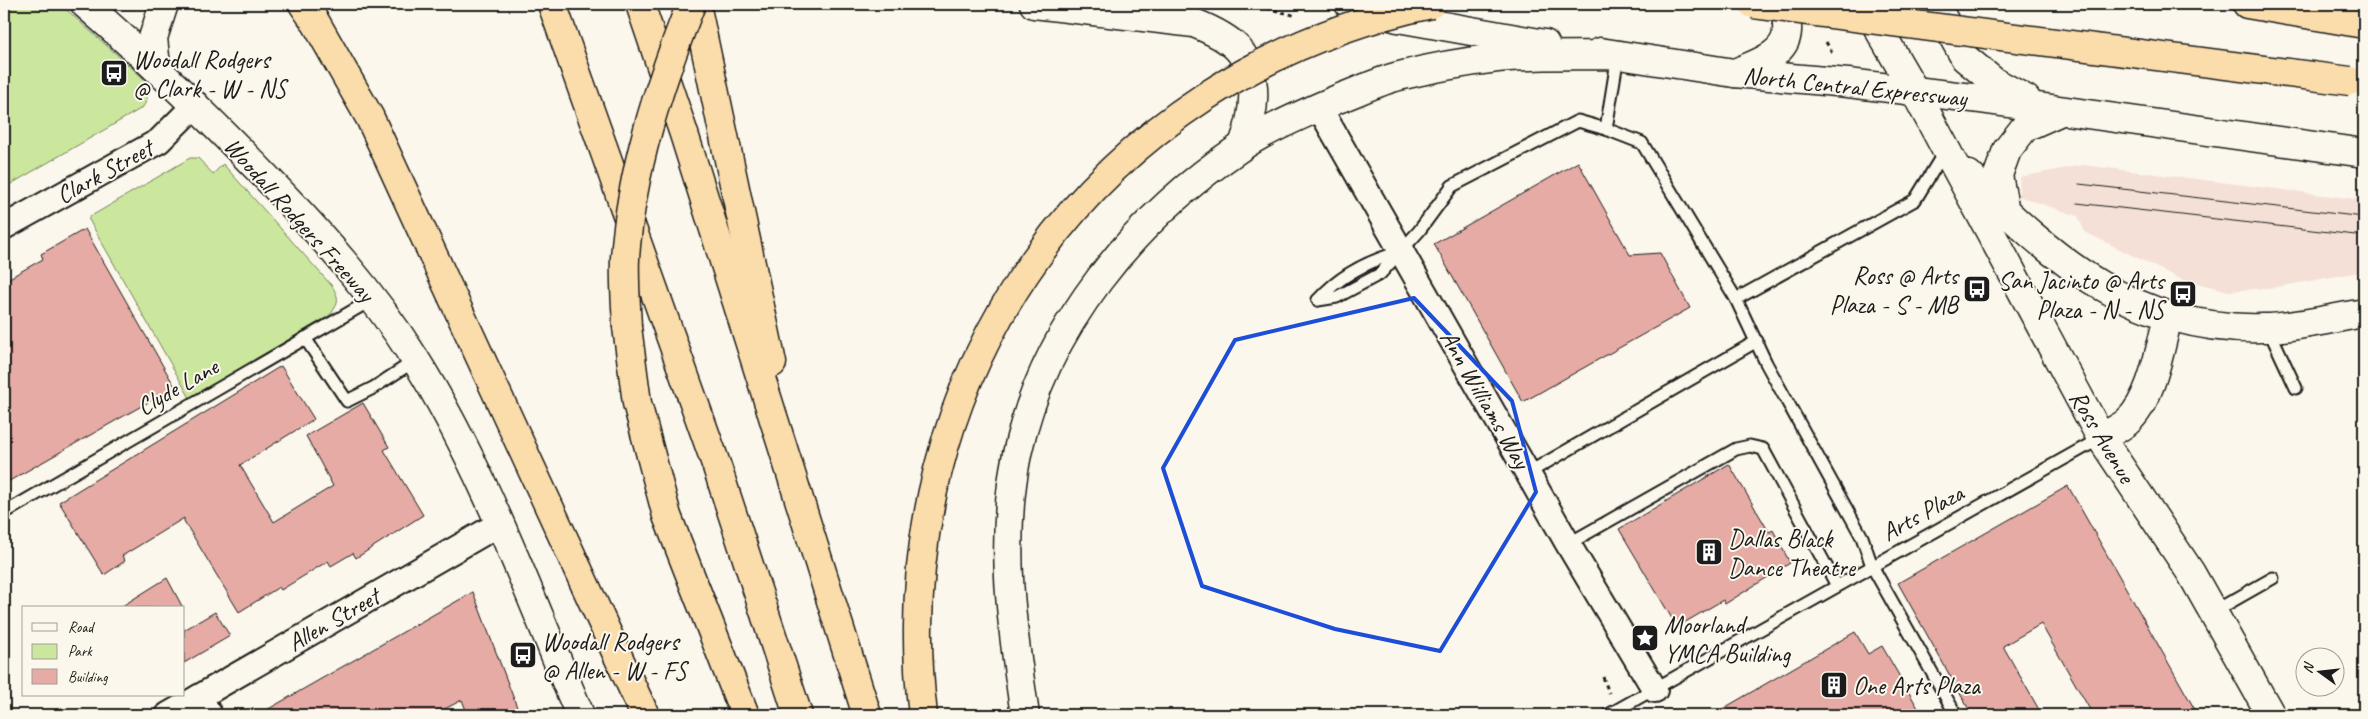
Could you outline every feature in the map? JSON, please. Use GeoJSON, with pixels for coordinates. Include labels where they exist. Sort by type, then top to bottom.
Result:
{"type":"FeatureCollection","features":[{"type":"Feature","properties":{"kind":"highway"},"geometry":{"type":"LineString","coordinates":[[303,4],[316,23],[370,118],[645,715]]}},
{"type":"Feature","properties":{"kind":"highway"},"geometry":{"type":"LineString","coordinates":[[552,4],[718,467],[798,715]]}},
{"type":"Feature","properties":{"kind":"highway"},"geometry":{"type":"LineString","coordinates":[[640,4],[684,134],[867,715]]}},
{"type":"Feature","properties":{"kind":"highway"},"geometry":{"type":"LineString","coordinates":[[691,4],[666,68],[634,184],[625,259],[627,327],[637,403],[667,516],[745,715]]}},
{"type":"Feature","properties":{"kind":"highway"},"geometry":{"type":"LineString","coordinates":[[696,4],[772,359],[778,429]]}},
{"type":"Feature","properties":{"kind":"highway"},"geometry":{"type":"LineString","coordinates":[[923,715],[918,635],[922,566],[932,497],[940,463],[962,394],[977,359],[1008,300],[1033,261],[1056,230],[1107,174],[1144,140],[1184,109],[1233,78],[1284,51],[1338,29],[1394,12],[1430,4]]}},
{"type":"Feature","properties":{"kind":"highway"},"geometry":{"type":"LineString","coordinates":[[1753,4],[2350,81],[2364,78]]}},
{"type":"Feature","properties":{"kind":"highway"},"geometry":{"type":"LineString","coordinates":[[2247,4],[2364,24]]}},
{"type":"Feature","properties":{"kind":"main road","name":"Woodall Rodgers Freeway"},"geometry":{"type":"LineString","coordinates":[[85,4],[196,104],[316,230],[373,299],[416,360],[456,430],[499,524],[580,715]]}},
{"type":"Feature","properties":{"kind":"main road"},"geometry":{"type":"LineString","coordinates":[[156,66],[153,38],[164,4]]}},
{"type":"Feature","properties":{"kind":"main road"},"geometry":{"type":"LineString","coordinates":[[1034,4],[1194,24],[1213,31],[1238,49],[1250,72],[1254,96],[1253,113],[1252,122],[1243,145]]}},
{"type":"Feature","properties":{"kind":"main road","name":"North Central Expressway"},"geometry":{"type":"LineString","coordinates":[[1349,4],[1398,18],[1513,39],[1734,73],[1914,90],[2364,153]]}},
{"type":"Feature","properties":{"kind":"main road"},"geometry":{"type":"LineString","coordinates":[[1734,73],[1773,55],[1782,44],[1787,32],[1784,4]]}},
{"type":"Feature","properties":{"kind":"main road","name":"Ross Avenue"},"geometry":{"type":"LineString","coordinates":[[1864,4],[1914,90],[1945,151],[2101,438],[2191,573],[2271,715]]}},
{"type":"Feature","properties":{"kind":"main road"},"geometry":{"type":"LineString","coordinates":[[1935,4],[1964,58],[1993,81],[2050,109],[2025,126],[2007,150],[1998,175],[2005,212]]}},
{"type":"Feature","properties":{"kind":"main road"},"geometry":{"type":"LineString","coordinates":[[1026,715],[1012,630],[1007,538],[1017,454],[1039,383],[1069,323],[1110,266],[1151,220],[1199,177],[1243,145],[1319,107],[1395,77],[1459,63],[1500,58],[1618,55]]}},
{"type":"Feature","properties":{"kind":"main road","name":"Ross Avenue"},"geometry":{"type":"LineString","coordinates":[[1945,151],[2005,212],[2060,260],[2102,287],[2168,317],[2208,324],[2268,328],[2364,313]]}},
{"type":"Feature","properties":{"kind":"main road"},"geometry":{"type":"LineString","coordinates":[[2101,438],[2128,422],[2144,399],[2168,317]]}},
{"type":"Feature","properties":{"kind":"street","name":"Clark Street"},"geometry":{"type":"LineString","coordinates":[[4,227],[159,141],[196,104]]}},
{"type":"Feature","properties":{"kind":"street","name":"Ann Williams Way"},"geometry":{"type":"LineString","coordinates":[[1319,107],[1568,544],[1655,690]]}},
{"type":"Feature","properties":{"kind":"street","name":"Allen Street"},"geometry":{"type":"LineString","coordinates":[[168,715],[204,706],[499,524]]}},
{"type":"Feature","properties":{"kind":"lane"},"geometry":{"type":"LineString","coordinates":[[1606,129],[1618,55]]}},
{"type":"Feature","properties":{"kind":"lane"},"geometry":{"type":"LineString","coordinates":[[1400,252],[1372,260],[1331,285],[1318,300],[1337,297],[1380,274],[1400,252],[1419,231],[1452,186],[1578,121],[1606,129],[1642,143],[1736,299],[1766,363],[1862,537],[1872,566],[1956,715]]}},
{"type":"Feature","properties":{"kind":"lane"},"geometry":{"type":"LineString","coordinates":[[1736,299],[1915,200],[1945,151]]}},
{"type":"Feature","properties":{"kind":"lane","name":"Clyde Lane"},"geometry":{"type":"LineString","coordinates":[[4,513],[373,299]]}},
{"type":"Feature","properties":{"kind":"lane"},"geometry":{"type":"LineString","coordinates":[[2268,328],[2296,388]]}},
{"type":"Feature","properties":{"kind":"lane"},"geometry":{"type":"LineString","coordinates":[[305,338],[347,401],[373,388],[416,360]]}},
{"type":"Feature","properties":{"kind":"lane"},"geometry":{"type":"LineString","coordinates":[[1528,473],[1757,341]]}},
{"type":"Feature","properties":{"kind":"lane","name":"Arts Plaza"},"geometry":{"type":"LineString","coordinates":[[1608,715],[2101,438]]}},
{"type":"Feature","properties":{"kind":"lane"},"geometry":{"type":"LineString","coordinates":[[1568,544],[1736,449],[1750,446],[1763,449],[1837,586]]}},
{"type":"Feature","properties":{"kind":"lane"},"geometry":{"type":"LineString","coordinates":[[2213,612],[2273,578]]}},
{"type":"Feature","properties":{"kind":"highlighted area"},"geometry":{"type":"Polygon","coordinates":[[[1414,298],[1512,401],[1536,492],[1440,651],[1335,629],[1202,586],[1163,468],[1235,340],[1414,298]]]}},
{"type":"Feature","properties":{"kind":"shaded area"},"geometry":{"type":"Polygon","coordinates":[[[2083,165],[2364,200],[2364,271],[2277,287],[2229,291],[2180,279],[2085,232],[2078,216],[2018,196],[2020,177],[2083,165]]]}},
{"type":"Feature","properties":{"kind":"green space"},"geometry":{"type":"Polygon","coordinates":[[[4,4],[60,4],[143,78],[148,93],[145,105],[142,108],[4,188],[4,4]]]}},
{"type":"Feature","properties":{"kind":"green space"},"geometry":{"type":"Polygon","coordinates":[[[190,158],[198,158],[213,174],[223,164],[332,286],[337,301],[330,315],[190,398],[88,218],[190,158]]]}},
{"type":"Feature","properties":{"kind":"building"},"geometry":{"type":"Polygon","coordinates":[[[1578,162],[1630,255],[1660,253],[1690,308],[1523,402],[1434,244],[1578,162]]]}},
{"type":"Feature","properties":{"kind":"building"},"geometry":{"type":"Polygon","coordinates":[[[85,229],[175,387],[4,484],[4,281],[43,259],[41,254],[85,229]]]}},
{"type":"Feature","properties":{"kind":"building"},"geometry":{"type":"Polygon","coordinates":[[[281,366],[314,419],[240,465],[274,522],[333,486],[306,436],[363,403],[389,447],[384,450],[423,515],[356,558],[353,553],[331,566],[328,561],[281,590],[279,587],[239,612],[184,521],[184,518],[122,556],[125,561],[104,575],[59,502],[281,366]]]}},
{"type":"Feature","properties":{"kind":"building","name":"Dallas Black Dance Theatre"},"geometry":{"type":"Polygon","coordinates":[[[1729,464],[1769,532],[1773,530],[1790,563],[1725,604],[1723,600],[1677,627],[1619,529],[1729,464]]]}},
{"type":"Feature","properties":{"kind":"building"},"geometry":{"type":"Polygon","coordinates":[[[2068,486],[2198,715],[2093,715],[2041,624],[2003,646],[2042,715],[1972,715],[1898,583],[2068,486]]]}},
{"type":"Feature","properties":{"kind":"building"},"geometry":{"type":"Polygon","coordinates":[[[167,578],[182,606],[122,606],[167,578]]]}},
{"type":"Feature","properties":{"kind":"building"},"geometry":{"type":"Polygon","coordinates":[[[473,592],[520,715],[468,715],[462,700],[433,715],[258,715],[473,592]]]}},
{"type":"Feature","properties":{"kind":"building"},"geometry":{"type":"Polygon","coordinates":[[[215,612],[230,636],[185,662],[185,629],[215,612]]]}},
{"type":"Feature","properties":{"kind":"building","name":"One Arts Plaza"},"geometry":{"type":"Polygon","coordinates":[[[1855,632],[1868,654],[1882,646],[1922,715],[1712,715],[1855,632]]]}},
{"type":"Feature","properties":{"kind":"tram line"},"geometry":{"type":"LineString","coordinates":[[2079,184],[2364,217]]}},
{"type":"Feature","properties":{"kind":"tram line"},"geometry":{"type":"LineString","coordinates":[[2077,203],[2364,236]]}},
{"type":"Feature","properties":{"kind":"place","name":"Woodall Rodgers @ Clark - W - NS"},"geometry":{"type":"Point","coordinates":[114,73]}},
{"type":"Feature","properties":{"kind":"place","name":"Ross @ Arts Plaza - S - MB"},"geometry":{"type":"Point","coordinates":[1977,289]}},
{"type":"Feature","properties":{"kind":"place","name":"San Jacinto @ Arts Plaza - N - NS"},"geometry":{"type":"Point","coordinates":[2183,294]}},
{"type":"Feature","properties":{"kind":"place","name":"Dallas Black Dance Theatre"},"geometry":{"type":"Point","coordinates":[1709,552]}},
{"type":"Feature","properties":{"kind":"place","name":"Moorland YMCA Building"},"geometry":{"type":"Point","coordinates":[1645,638]}},
{"type":"Feature","properties":{"kind":"place","name":"Woodall Rodgers @ Allen - W - FS"},"geometry":{"type":"Point","coordinates":[523,655]}},
{"type":"Feature","properties":{"kind":"place","name":"One Arts Plaza"},"geometry":{"type":"Point","coordinates":[1834,685]}}]}
